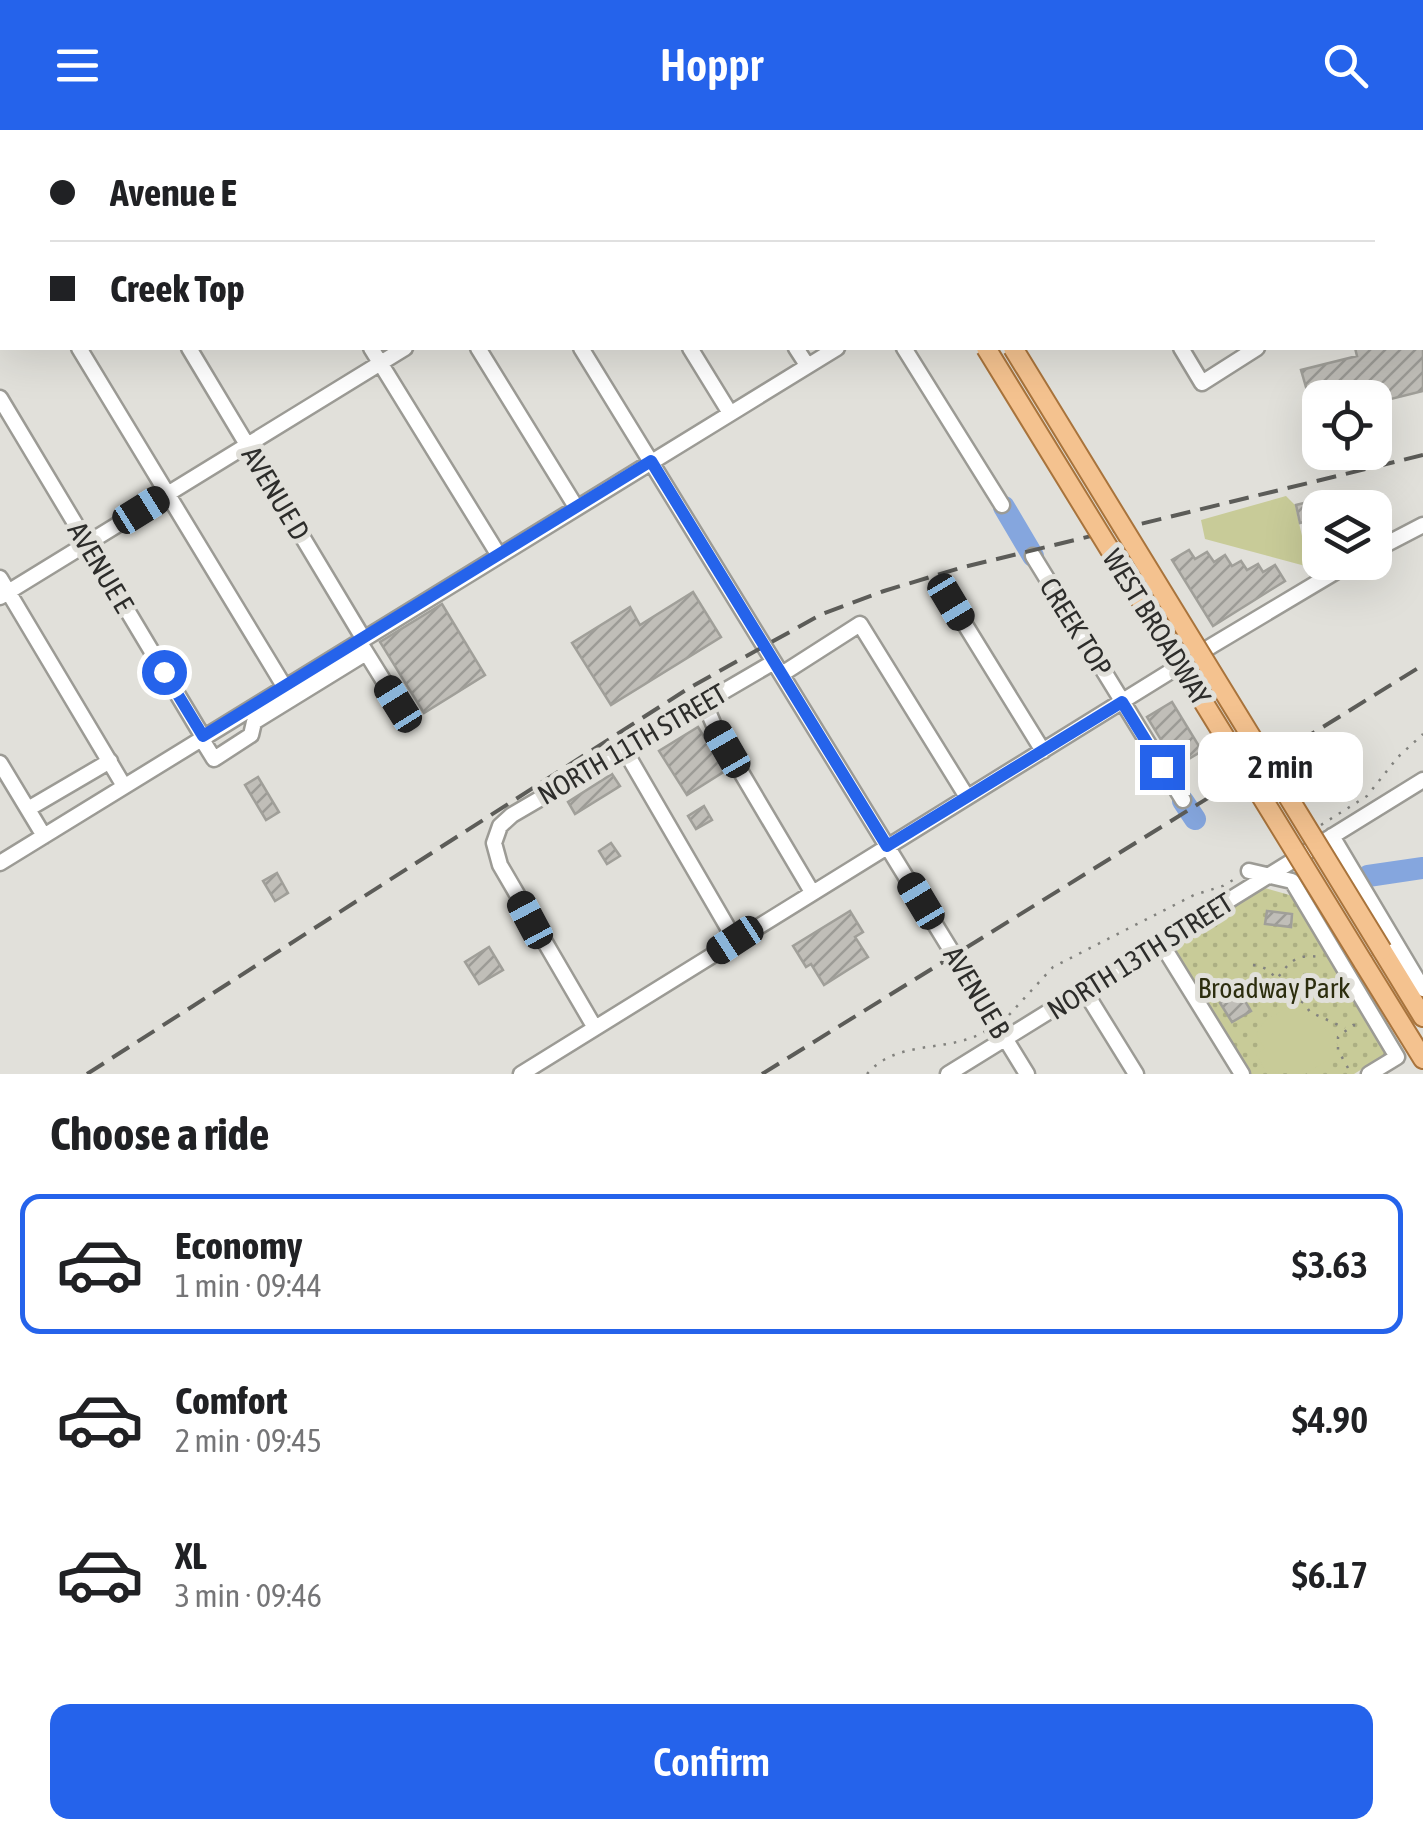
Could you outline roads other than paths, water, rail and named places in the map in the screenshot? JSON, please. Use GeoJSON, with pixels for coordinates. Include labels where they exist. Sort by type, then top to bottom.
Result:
{"type":"FeatureCollection","features":[{"type":"Feature","properties":{"kind":"main road","name":"WEST BROADWAY"},"geometry":{"type":"LineString","coordinates":[[987,350],[1423,1059]]}},
{"type":"Feature","properties":{"kind":"main road","name":"WEST BROADWAY"},"geometry":{"type":"LineString","coordinates":[[1014,350],[1423,1017]]}},
{"type":"Feature","properties":{"kind":"street"},"geometry":{"type":"LineString","coordinates":[[79,350],[284,686]]}},
{"type":"Feature","properties":{"kind":"street","name":"AVENUE D"},"geometry":{"type":"LineString","coordinates":[[190,350],[398,704]]}},
{"type":"Feature","properties":{"kind":"street"},"geometry":{"type":"LineString","coordinates":[[372,350],[498,554]]}},
{"type":"Feature","properties":{"kind":"street"},"geometry":{"type":"LineString","coordinates":[[4,595],[402,350]]}},
{"type":"Feature","properties":{"kind":"street"},"geometry":{"type":"LineString","coordinates":[[479,350],[576,507]]}},
{"type":"Feature","properties":{"kind":"street","name":"AVENUE B"},"geometry":{"type":"LineString","coordinates":[[582,350],[1027,1074]]}},
{"type":"Feature","properties":{"kind":"street"},"geometry":{"type":"LineString","coordinates":[[691,350],[730,413]]}},
{"type":"Feature","properties":{"kind":"street"},"geometry":{"type":"LineString","coordinates":[[797,350],[808,366]]}},
{"type":"Feature","properties":{"kind":"street"},"geometry":{"type":"LineString","coordinates":[[202,737],[214,759],[251,735],[254,722],[362,644],[498,554],[834,350]]}},
{"type":"Feature","properties":{"kind":"street"},"geometry":{"type":"LineString","coordinates":[[905,350],[1002,505]]}},
{"type":"Feature","properties":{"kind":"street"},"geometry":{"type":"LineString","coordinates":[[1181,350],[1202,383],[1254,350]]}},
{"type":"Feature","properties":{"kind":"street","name":"AVENUE E"},"geometry":{"type":"LineString","coordinates":[[0,398],[202,737]]}},
{"type":"Feature","properties":{"kind":"street"},"geometry":{"type":"LineString","coordinates":[[1392,541],[1423,525]]}},
{"type":"Feature","properties":{"kind":"street","name":"CREEK TOP"},"geometry":{"type":"LineString","coordinates":[[1033,556],[1183,800]]}},
{"type":"Feature","properties":{"kind":"street"},"geometry":{"type":"LineString","coordinates":[[0,578],[4,595],[124,786]]}},
{"type":"Feature","properties":{"kind":"street"},"geometry":{"type":"LineString","coordinates":[[520,1074],[1322,580]]}},
{"type":"Feature","properties":{"kind":"street"},"geometry":{"type":"LineString","coordinates":[[940,584],[1042,751]]}},
{"type":"Feature","properties":{"kind":"street","name":"NORTH 11TH STREET"},"geometry":{"type":"LineString","coordinates":[[595,1028],[500,866],[495,852],[496,834],[512,815],[704,702],[860,624],[967,797]]}},
{"type":"Feature","properties":{"kind":"street"},"geometry":{"type":"LineString","coordinates":[[0,863],[284,686],[362,644]]}},
{"type":"Feature","properties":{"kind":"street"},"geometry":{"type":"LineString","coordinates":[[704,702],[716,730],[812,892]]}},
{"type":"Feature","properties":{"kind":"street"},"geometry":{"type":"LineString","coordinates":[[624,749],[735,940]]}},
{"type":"Feature","properties":{"kind":"street"},"geometry":{"type":"LineString","coordinates":[[28,809],[110,761]]}},
{"type":"Feature","properties":{"kind":"street"},"geometry":{"type":"LineString","coordinates":[[0,763],[44,836]]}},
{"type":"Feature","properties":{"kind":"street","name":"NORTH 13TH STREET"},"geometry":{"type":"LineString","coordinates":[[948,1074],[1423,780]]}},
{"type":"Feature","properties":{"kind":"street"},"geometry":{"type":"LineString","coordinates":[[1332,836],[1423,990]]}},
{"type":"Feature","properties":{"kind":"street"},"geometry":{"type":"LineString","coordinates":[[1249,871],[1292,881],[1397,1057],[1369,1074]]}},
{"type":"Feature","properties":{"kind":"street"},"geometry":{"type":"LineString","coordinates":[[1161,943],[1242,1074]]}},
{"type":"Feature","properties":{"kind":"street"},"geometry":{"type":"LineString","coordinates":[[1084,990],[1136,1074]]}},
{"type":"Feature","properties":{"kind":"waterway"},"geometry":{"type":"LineString","coordinates":[[1004,507],[1033,556]]}},
{"type":"Feature","properties":{"kind":"waterway"},"geometry":{"type":"LineString","coordinates":[[1183,801],[1195,819]]}},
{"type":"Feature","properties":{"kind":"waterway"},"geometry":{"type":"LineString","coordinates":[[1368,876],[1423,868]]}},
{"type":"Feature","properties":{"kind":"railway"},"geometry":{"type":"LineString","coordinates":[[87,1074],[689,688],[822,614],[960,568],[1423,455]]}},
{"type":"Feature","properties":{"kind":"railway"},"geometry":{"type":"LineString","coordinates":[[762,1074],[1423,665]]}},
{"type":"Feature","properties":{"kind":"park label","name":"Broadway Park"},"geometry":{"type":"Point","coordinates":[1274,988]}}]}
